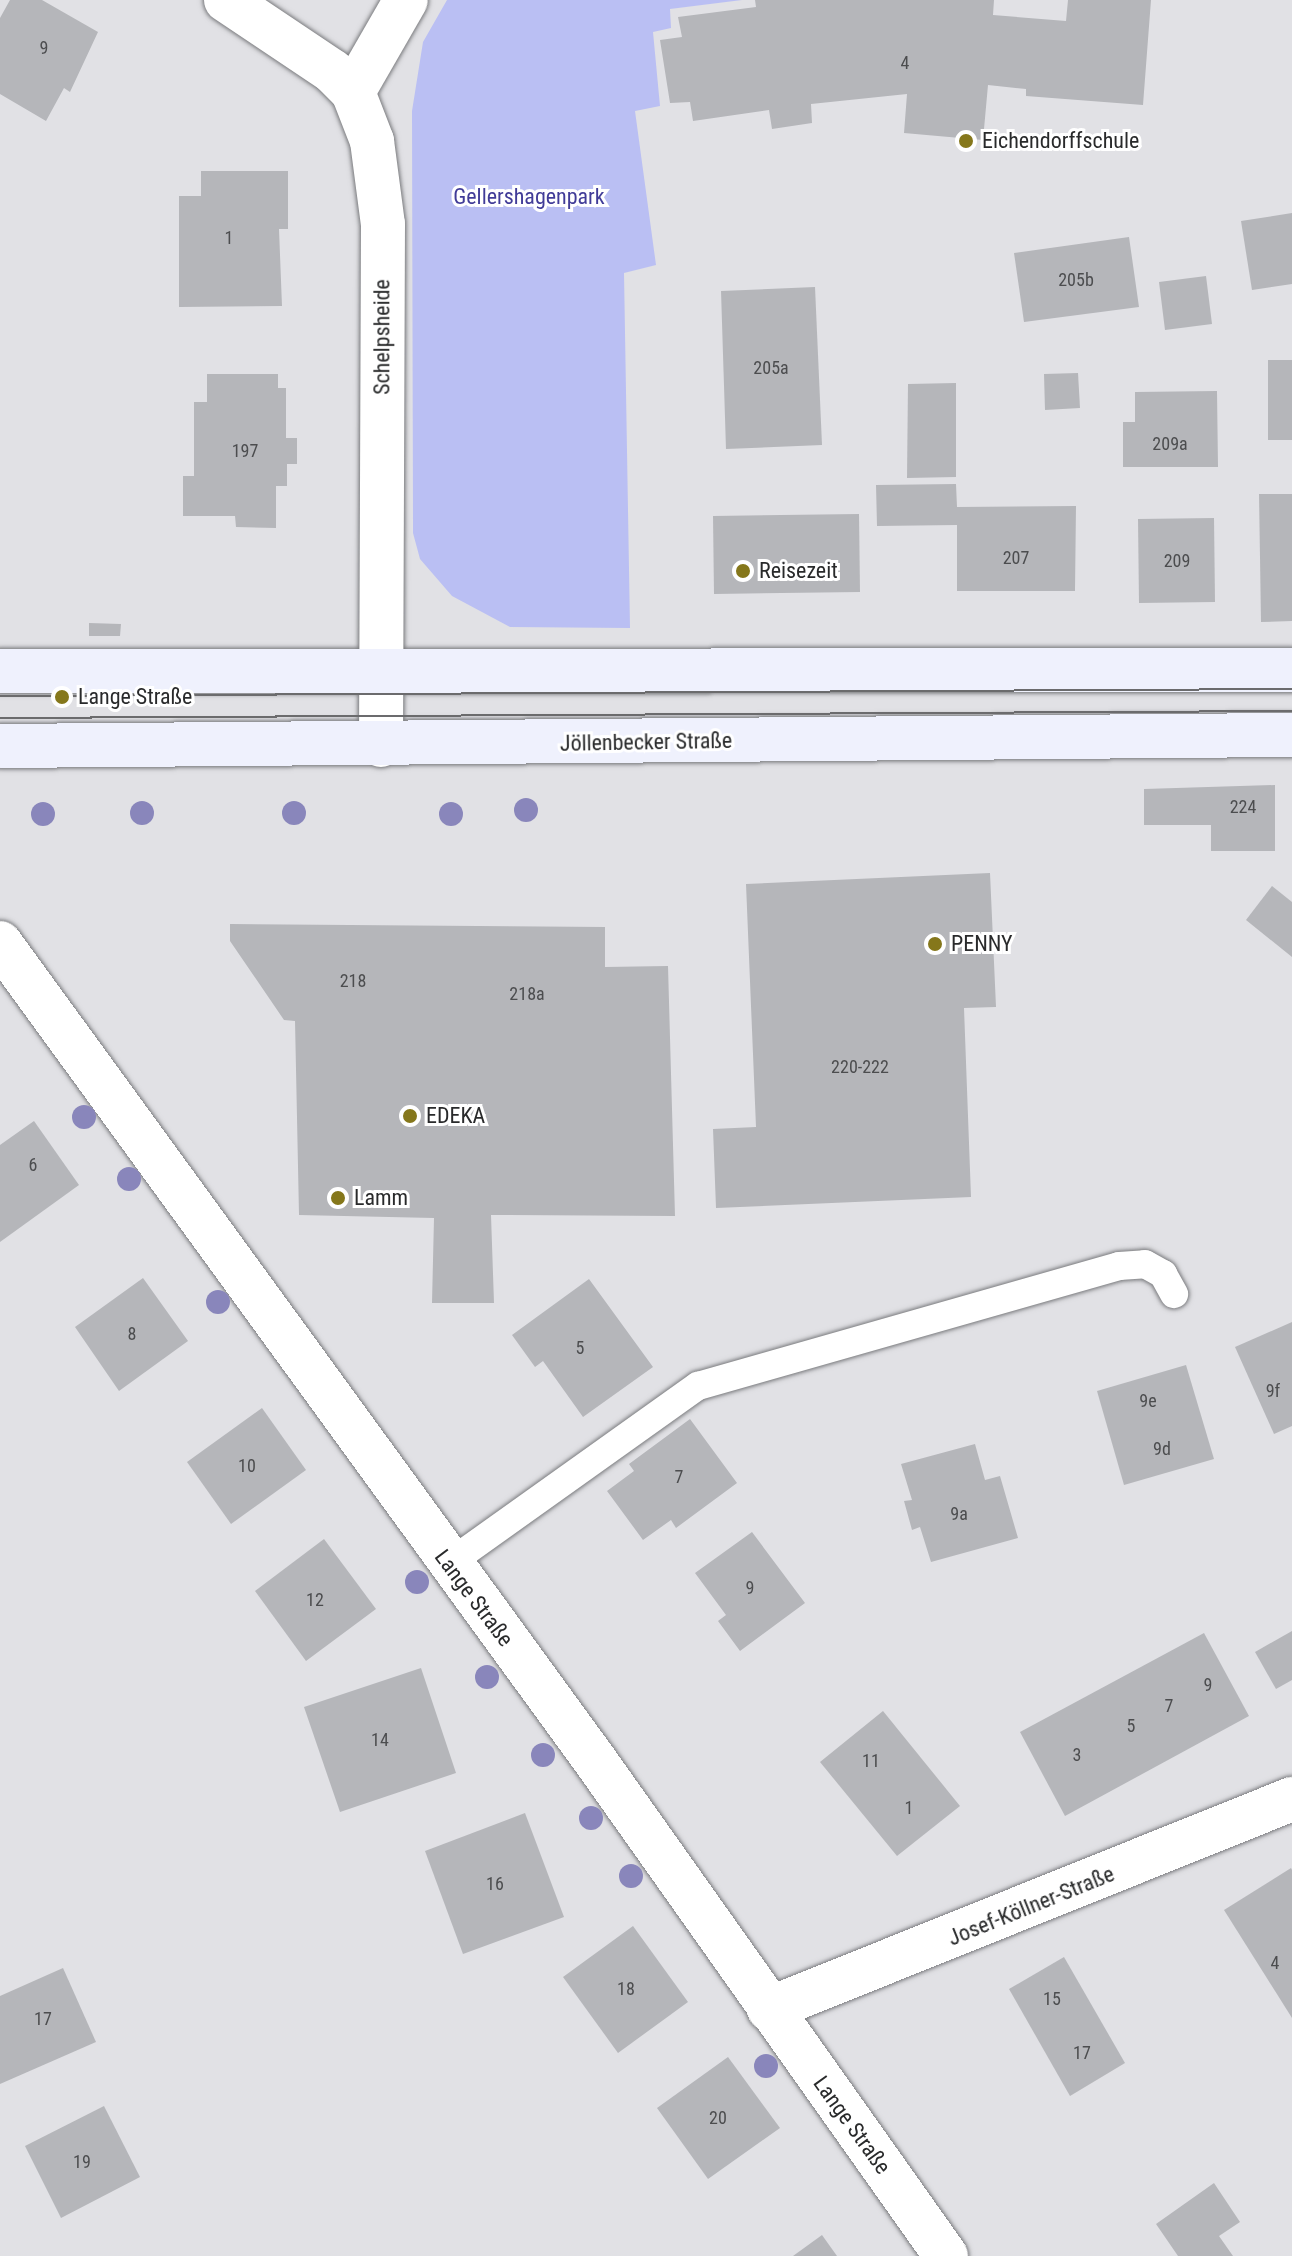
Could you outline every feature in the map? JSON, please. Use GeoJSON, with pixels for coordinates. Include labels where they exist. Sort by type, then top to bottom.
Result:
{"type":"FeatureCollection","features":[{"type":"Feature","properties":{"kind":"main road"},"geometry":{"type":"LineString","coordinates":[[0,671],[1292,670]]}},
{"type":"Feature","properties":{"kind":"main road","name":"Jöllenbecker Straße"},"geometry":{"type":"LineString","coordinates":[[0,746],[1292,735]]}},
{"type":"Feature","properties":{"kind":"street","name":"Schelpsheide"},"geometry":{"type":"LineString","coordinates":[[226,0],[322,63],[353,92],[372,141],[383,224],[381,745]]}},
{"type":"Feature","properties":{"kind":"street"},"geometry":{"type":"LineString","coordinates":[[353,92],[406,0]]}},
{"type":"Feature","properties":{"kind":"street","name":"Lange Straße"},"geometry":{"type":"LineString","coordinates":[[0,943],[448,1564],[594,1759],[946,2256]]}},
{"type":"Feature","properties":{"kind":"street","name":"Josef-Köllner-Straße"},"geometry":{"type":"LineString","coordinates":[[769,2009],[1292,1799]]}},
{"type":"Feature","properties":{"kind":"lane"},"geometry":{"type":"LineString","coordinates":[[448,1564],[698,1386],[1119,1266],[1145,1264],[1163,1274],[1174,1294]]}},
{"type":"Feature","properties":{"kind":"green space","name":"Gellershagenpark"},"geometry":{"type":"Polygon","coordinates":[[[447,0],[742,0],[670,9],[671,28],[653,32],[660,106],[635,111],[656,265],[624,273],[630,628],[510,627],[452,596],[420,559],[413,533],[412,111],[423,42],[447,0]]]}},
{"type":"Feature","properties":{"kind":"building"},"geometry":{"type":"Polygon","coordinates":[[[10,0],[42,0],[98,32],[70,92],[64,88],[46,121],[0,94],[0,18],[10,0]]]}},
{"type":"Feature","properties":{"kind":"building"},"geometry":{"type":"Polygon","coordinates":[[[755,0],[994,0],[993,15],[1066,21],[1068,0],[1151,0],[1143,105],[1026,96],[1026,89],[988,85],[983,140],[904,133],[907,94],[811,104],[812,123],[772,129],[769,110],[693,121],[690,102],[670,103],[660,40],[682,37],[678,17],[756,7],[755,0]]]}},
{"type":"Feature","properties":{"kind":"building"},"geometry":{"type":"Polygon","coordinates":[[[201,171],[288,171],[288,229],[279,229],[282,306],[179,307],[179,196],[201,196],[201,171]]]}},
{"type":"Feature","properties":{"kind":"building"},"geometry":{"type":"Polygon","coordinates":[[[1292,213],[1292,284],[1252,290],[1241,221],[1292,213]]]}},
{"type":"Feature","properties":{"kind":"building"},"geometry":{"type":"Polygon","coordinates":[[[1129,237],[1139,307],[1024,322],[1014,253],[1129,237]]]}},
{"type":"Feature","properties":{"kind":"building"},"geometry":{"type":"Polygon","coordinates":[[[1206,276],[1212,324],[1165,330],[1159,282],[1206,276]]]}},
{"type":"Feature","properties":{"kind":"building"},"geometry":{"type":"Polygon","coordinates":[[[815,287],[822,445],[726,449],[721,291],[815,287]]]}},
{"type":"Feature","properties":{"kind":"building"},"geometry":{"type":"Polygon","coordinates":[[[1268,360],[1292,360],[1292,440],[1268,440],[1268,360]]]}},
{"type":"Feature","properties":{"kind":"building"},"geometry":{"type":"Polygon","coordinates":[[[1078,373],[1080,408],[1045,410],[1044,374],[1078,373]]]}},
{"type":"Feature","properties":{"kind":"building"},"geometry":{"type":"Polygon","coordinates":[[[207,374],[278,374],[278,388],[286,388],[286,438],[297,438],[297,464],[287,464],[287,486],[276,486],[276,528],[236,527],[235,516],[183,516],[183,476],[194,476],[194,402],[207,402],[207,374]]]}},
{"type":"Feature","properties":{"kind":"building"},"geometry":{"type":"Polygon","coordinates":[[[956,383],[956,477],[907,478],[908,384],[956,383]]]}},
{"type":"Feature","properties":{"kind":"building"},"geometry":{"type":"Polygon","coordinates":[[[1217,391],[1218,467],[1123,467],[1123,422],[1135,422],[1135,392],[1217,391]]]}},
{"type":"Feature","properties":{"kind":"building"},"geometry":{"type":"Polygon","coordinates":[[[956,484],[957,507],[1076,506],[1075,591],[957,591],[957,525],[877,526],[876,485],[956,484]]]}},
{"type":"Feature","properties":{"kind":"building"},"geometry":{"type":"Polygon","coordinates":[[[1259,494],[1292,494],[1292,621],[1261,622],[1259,494]]]}},
{"type":"Feature","properties":{"kind":"building"},"geometry":{"type":"Polygon","coordinates":[[[859,514],[860,592],[714,594],[713,516],[859,514]]]}},
{"type":"Feature","properties":{"kind":"building"},"geometry":{"type":"Polygon","coordinates":[[[1214,518],[1215,602],[1139,603],[1138,519],[1214,518]]]}},
{"type":"Feature","properties":{"kind":"building"},"geometry":{"type":"Polygon","coordinates":[[[89,623],[121,624],[120,636],[89,636],[89,623]]]}},
{"type":"Feature","properties":{"kind":"building"},"geometry":{"type":"Polygon","coordinates":[[[1275,785],[1275,851],[1211,851],[1211,825],[1144,825],[1144,789],[1275,785]]]}},
{"type":"Feature","properties":{"kind":"building"},"geometry":{"type":"Polygon","coordinates":[[[990,873],[996,1007],[964,1008],[971,1197],[716,1208],[713,1129],[756,1127],[746,884],[990,873]]]}},
{"type":"Feature","properties":{"kind":"building"},"geometry":{"type":"Polygon","coordinates":[[[1272,886],[1292,902],[1292,957],[1246,920],[1272,886]]]}},
{"type":"Feature","properties":{"kind":"building"},"geometry":{"type":"Polygon","coordinates":[[[230,924],[605,927],[605,967],[668,966],[675,1216],[491,1215],[494,1303],[432,1303],[434,1218],[299,1215],[295,1021],[284,1020],[230,941],[230,924]]]}},
{"type":"Feature","properties":{"kind":"building"},"geometry":{"type":"Polygon","coordinates":[[[34,1121],[79,1185],[0,1242],[0,1145],[34,1121]]]}},
{"type":"Feature","properties":{"kind":"building"},"geometry":{"type":"Polygon","coordinates":[[[143,1278],[188,1341],[119,1391],[75,1327],[143,1278]]]}},
{"type":"Feature","properties":{"kind":"building"},"geometry":{"type":"Polygon","coordinates":[[[589,1279],[653,1367],[583,1417],[543,1361],[535,1367],[512,1335],[589,1279]]]}},
{"type":"Feature","properties":{"kind":"building"},"geometry":{"type":"Polygon","coordinates":[[[1292,1322],[1292,1426],[1274,1434],[1235,1347],[1292,1322]]]}},
{"type":"Feature","properties":{"kind":"building"},"geometry":{"type":"Polygon","coordinates":[[[1186,1365],[1214,1459],[1124,1485],[1097,1391],[1186,1365]]]}},
{"type":"Feature","properties":{"kind":"building"},"geometry":{"type":"Polygon","coordinates":[[[262,1408],[306,1470],[231,1524],[187,1462],[262,1408]]]}},
{"type":"Feature","properties":{"kind":"building"},"geometry":{"type":"Polygon","coordinates":[[[690,1419],[737,1483],[676,1528],[671,1520],[643,1540],[607,1491],[634,1471],[629,1464],[690,1419]]]}},
{"type":"Feature","properties":{"kind":"building"},"geometry":{"type":"Polygon","coordinates":[[[975,1444],[985,1480],[1000,1476],[1018,1538],[931,1562],[920,1527],[912,1530],[904,1501],[912,1500],[901,1464],[975,1444]]]}},
{"type":"Feature","properties":{"kind":"building"},"geometry":{"type":"Polygon","coordinates":[[[752,1532],[805,1603],[740,1651],[718,1621],[726,1615],[695,1573],[752,1532]]]}},
{"type":"Feature","properties":{"kind":"building"},"geometry":{"type":"Polygon","coordinates":[[[324,1539],[376,1609],[306,1661],[255,1591],[324,1539]]]}},
{"type":"Feature","properties":{"kind":"building"},"geometry":{"type":"Polygon","coordinates":[[[1292,1631],[1292,1680],[1276,1689],[1255,1652],[1292,1631]]]}},
{"type":"Feature","properties":{"kind":"building"},"geometry":{"type":"Polygon","coordinates":[[[1204,1633],[1249,1716],[1065,1816],[1020,1732],[1204,1633]]]}},
{"type":"Feature","properties":{"kind":"building"},"geometry":{"type":"Polygon","coordinates":[[[421,1668],[456,1773],[340,1812],[304,1707],[421,1668]]]}},
{"type":"Feature","properties":{"kind":"building"},"geometry":{"type":"Polygon","coordinates":[[[883,1711],[960,1806],[897,1856],[820,1762],[883,1711]]]}},
{"type":"Feature","properties":{"kind":"building"},"geometry":{"type":"Polygon","coordinates":[[[525,1813],[564,1917],[463,1954],[425,1851],[525,1813]]]}},
{"type":"Feature","properties":{"kind":"building"},"geometry":{"type":"Polygon","coordinates":[[[1292,1870],[1292,2018],[1224,1910],[1292,1870]]]}},
{"type":"Feature","properties":{"kind":"building"},"geometry":{"type":"Polygon","coordinates":[[[633,1926],[688,2002],[618,2053],[563,1977],[633,1926]]]}},
{"type":"Feature","properties":{"kind":"building"},"geometry":{"type":"Polygon","coordinates":[[[1064,1957],[1125,2063],[1070,2096],[1009,1989],[1064,1957]]]}},
{"type":"Feature","properties":{"kind":"building"},"geometry":{"type":"Polygon","coordinates":[[[63,1968],[96,2042],[0,2084],[0,1996],[63,1968]]]}},
{"type":"Feature","properties":{"kind":"building"},"geometry":{"type":"Polygon","coordinates":[[[728,2057],[780,2128],[708,2179],[657,2108],[728,2057]]]}},
{"type":"Feature","properties":{"kind":"building"},"geometry":{"type":"Polygon","coordinates":[[[104,2106],[140,2177],[61,2218],[25,2146],[104,2106]]]}},
{"type":"Feature","properties":{"kind":"building"},"geometry":{"type":"Polygon","coordinates":[[[1214,2183],[1240,2222],[1219,2236],[1233,2256],[1178,2256],[1156,2224],[1214,2183]]]}},
{"type":"Feature","properties":{"kind":"building"},"geometry":{"type":"Polygon","coordinates":[[[822,2235],[837,2256],[793,2256],[822,2235]]]}},
{"type":"Feature","properties":{"kind":"tram line"},"geometry":{"type":"LineString","coordinates":[[0,696],[1292,689]]}},
{"type":"Feature","properties":{"kind":"tram line"},"geometry":{"type":"LineString","coordinates":[[0,718],[1292,711]]}},
{"type":"Feature","properties":{"kind":"place","name":"Eichendorffschule"},"geometry":{"type":"Point","coordinates":[966,141]}},
{"type":"Feature","properties":{"kind":"place","name":"Reisezeit"},"geometry":{"type":"Point","coordinates":[743,571]}},
{"type":"Feature","properties":{"kind":"place","name":"Lange Straße"},"geometry":{"type":"Point","coordinates":[62,697]}},
{"type":"Feature","properties":{"kind":"place","name":"PENNY"},"geometry":{"type":"Point","coordinates":[935,944]}},
{"type":"Feature","properties":{"kind":"place","name":"EDEKA"},"geometry":{"type":"Point","coordinates":[410,1116]}},
{"type":"Feature","properties":{"kind":"place","name":"Lamm"},"geometry":{"type":"Point","coordinates":[338,1198]}}]}
